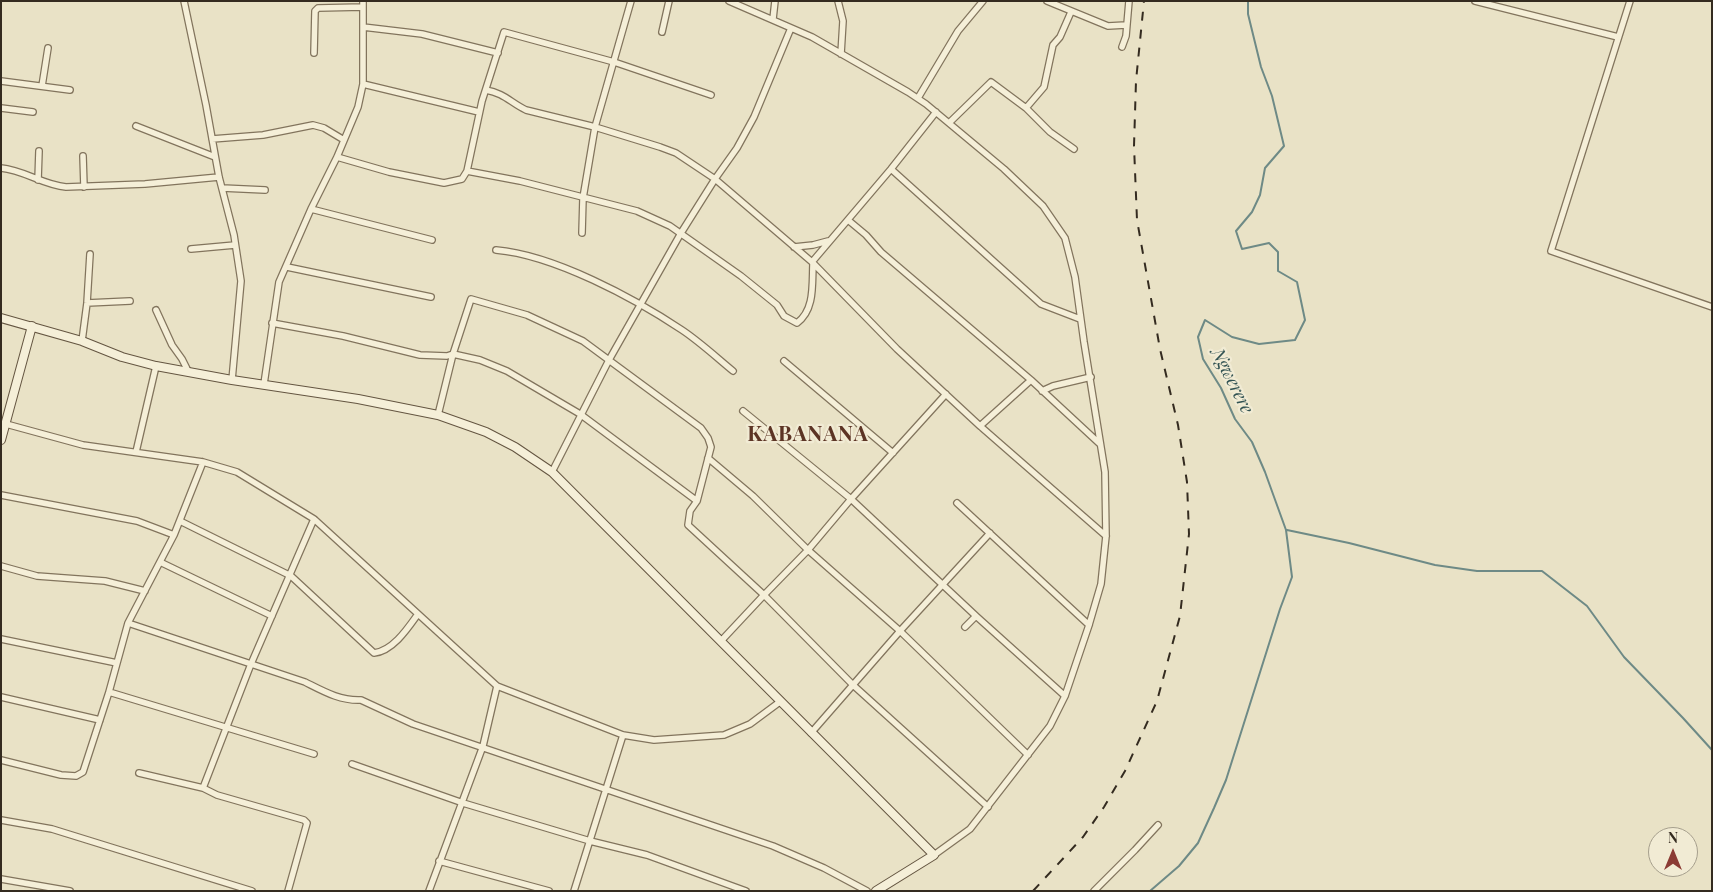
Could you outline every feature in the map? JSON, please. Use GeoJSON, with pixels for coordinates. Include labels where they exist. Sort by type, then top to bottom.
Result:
{"type":"FeatureCollection","features":[{"type":"Feature","properties":{"kind":"street"},"geometry":{"type":"LineString","coordinates":[[184,1],[241,281],[232,380]]}},
{"type":"Feature","properties":{"kind":"street"},"geometry":{"type":"LineString","coordinates":[[582,233],[583,198],[595,127],[631,1]]}},
{"type":"Feature","properties":{"kind":"street"},"geometry":{"type":"LineString","coordinates":[[662,32],[670,1]]}},
{"type":"Feature","properties":{"kind":"street"},"geometry":{"type":"LineString","coordinates":[[729,1],[812,37],[918,98],[936,112],[1033,195],[1065,238],[1076,277],[1080,319],[1091,377],[1105,472],[1106,536],[1100,584],[1089,625],[1065,696],[1050,726],[988,807],[970,829],[934,855],[876,891]]}},
{"type":"Feature","properties":{"kind":"street"},"geometry":{"type":"LineString","coordinates":[[773,19],[774,1]]}},
{"type":"Feature","properties":{"kind":"street"},"geometry":{"type":"LineString","coordinates":[[838,1],[843,21],[841,54]]}},
{"type":"Feature","properties":{"kind":"street"},"geometry":{"type":"LineString","coordinates":[[918,98],[958,31],[983,1]]}},
{"type":"Feature","properties":{"kind":"street"},"geometry":{"type":"LineString","coordinates":[[1047,1],[1108,26],[1126,25]]}},
{"type":"Feature","properties":{"kind":"street"},"geometry":{"type":"LineString","coordinates":[[1122,47],[1126,36],[1129,1]]}},
{"type":"Feature","properties":{"kind":"street"},"geometry":{"type":"LineString","coordinates":[[1475,1],[1618,37]]}},
{"type":"Feature","properties":{"kind":"street"},"geometry":{"type":"LineString","coordinates":[[1630,1],[1551,251],[1712,307]]}},
{"type":"Feature","properties":{"kind":"street"},"geometry":{"type":"LineString","coordinates":[[264,384],[279,282],[358,107],[363,84],[363,4],[318,8],[315,11],[314,53]]}},
{"type":"Feature","properties":{"kind":"street"},"geometry":{"type":"LineString","coordinates":[[1026,108],[1044,87],[1054,45],[1060,38],[1071,12]]}},
{"type":"Feature","properties":{"kind":"street"},"geometry":{"type":"LineString","coordinates":[[363,27],[422,34],[498,53]]}},
{"type":"Feature","properties":{"kind":"street"},"geometry":{"type":"LineString","coordinates":[[552,472],[580,414],[640,305],[681,233],[737,148],[754,117],[791,28]]}},
{"type":"Feature","properties":{"kind":"street"},"geometry":{"type":"LineString","coordinates":[[337,157],[389,172],[444,183],[462,179],[467,171],[479,112],[504,32],[614,62],[711,95]]}},
{"type":"Feature","properties":{"kind":"street"},"geometry":{"type":"LineString","coordinates":[[42,86],[48,48]]}},
{"type":"Feature","properties":{"kind":"street"},"geometry":{"type":"LineString","coordinates":[[1,81],[70,90]]}},
{"type":"Feature","properties":{"kind":"street"},"geometry":{"type":"LineString","coordinates":[[949,123],[991,82],[1026,108],[1050,132],[1074,148]]}},
{"type":"Feature","properties":{"kind":"street"},"geometry":{"type":"LineString","coordinates":[[363,84],[479,112]]}},
{"type":"Feature","properties":{"kind":"street"},"geometry":{"type":"LineString","coordinates":[[486,90],[501,94],[516,106],[526,110],[595,127],[676,154],[715,179],[812,263],[897,349],[980,426],[1106,536]]}},
{"type":"Feature","properties":{"kind":"street"},"geometry":{"type":"LineString","coordinates":[[1,108],[33,112]]}},
{"type":"Feature","properties":{"kind":"street"},"geometry":{"type":"LineString","coordinates":[[467,171],[520,181],[637,211],[670,226],[741,276],[777,305],[784,316],[797,323],[804,318],[809,309],[812,263],[828,241],[892,169],[936,112]]}},
{"type":"Feature","properties":{"kind":"street"},"geometry":{"type":"LineString","coordinates":[[212,139],[263,135],[313,125],[324,128],[344,140]]}},
{"type":"Feature","properties":{"kind":"street"},"geometry":{"type":"LineString","coordinates":[[136,126],[215,157]]}},
{"type":"Feature","properties":{"kind":"street"},"geometry":{"type":"LineString","coordinates":[[38,180],[39,151]]}},
{"type":"Feature","properties":{"kind":"street"},"geometry":{"type":"LineString","coordinates":[[84,156],[84,187]]}},
{"type":"Feature","properties":{"kind":"street"},"geometry":{"type":"LineString","coordinates":[[1,168],[16,170],[55,186],[84,187],[145,184],[219,177]]}},
{"type":"Feature","properties":{"kind":"street"},"geometry":{"type":"LineString","coordinates":[[892,169],[1041,304],[1080,319]]}},
{"type":"Feature","properties":{"kind":"street"},"geometry":{"type":"LineString","coordinates":[[222,188],[265,190]]}},
{"type":"Feature","properties":{"kind":"street"},"geometry":{"type":"LineString","coordinates":[[311,209],[432,240]]}},
{"type":"Feature","properties":{"kind":"street"},"geometry":{"type":"LineString","coordinates":[[848,220],[866,235],[881,252],[1031,380],[1100,444]]}},
{"type":"Feature","properties":{"kind":"street"},"geometry":{"type":"LineString","coordinates":[[794,247],[828,241]]}},
{"type":"Feature","properties":{"kind":"street"},"geometry":{"type":"LineString","coordinates":[[191,249],[235,245]]}},
{"type":"Feature","properties":{"kind":"street"},"geometry":{"type":"LineString","coordinates":[[496,250],[536,259],[571,271],[640,305],[683,331],[733,371]]}},
{"type":"Feature","properties":{"kind":"street"},"geometry":{"type":"LineString","coordinates":[[82,341],[90,254]]}},
{"type":"Feature","properties":{"kind":"street"},"geometry":{"type":"LineString","coordinates":[[287,267],[431,297]]}},
{"type":"Feature","properties":{"kind":"street"},"geometry":{"type":"LineString","coordinates":[[438,415],[453,354],[471,299],[527,315],[584,341],[702,428],[708,438],[711,447],[698,501],[690,511],[688,526],[764,594],[853,685],[988,807]]}},
{"type":"Feature","properties":{"kind":"street"},"geometry":{"type":"LineString","coordinates":[[87,303],[130,301]]}},
{"type":"Feature","properties":{"kind":"street"},"geometry":{"type":"LineString","coordinates":[[156,310],[172,345],[188,372]]}},
{"type":"Feature","properties":{"kind":"street"},"geometry":{"type":"LineString","coordinates":[[1,318],[82,341],[122,357],[156,366],[232,380],[358,399],[438,415],[486,432],[514,447],[552,472],[934,855]]}},
{"type":"Feature","properties":{"kind":"street"},"geometry":{"type":"LineString","coordinates":[[272,323],[343,336],[420,355],[446,356],[453,354],[480,360],[508,372],[580,414],[698,501]]}},
{"type":"Feature","properties":{"kind":"street"},"geometry":{"type":"LineString","coordinates":[[1,440],[32,326]]}},
{"type":"Feature","properties":{"kind":"street"},"geometry":{"type":"LineString","coordinates":[[784,361],[894,453]]}},
{"type":"Feature","properties":{"kind":"street"},"geometry":{"type":"LineString","coordinates":[[136,452],[156,366]]}},
{"type":"Feature","properties":{"kind":"street"},"geometry":{"type":"LineString","coordinates":[[1042,391],[1053,386],[1091,377]]}},
{"type":"Feature","properties":{"kind":"street"},"geometry":{"type":"LineString","coordinates":[[980,426],[1031,380]]}},
{"type":"Feature","properties":{"kind":"street"},"geometry":{"type":"LineString","coordinates":[[721,641],[808,550],[851,499],[946,394]]}},
{"type":"Feature","properties":{"kind":"street"},"geometry":{"type":"LineString","coordinates":[[743,411],[851,499],[1065,696]]}},
{"type":"Feature","properties":{"kind":"street"},"geometry":{"type":"LineString","coordinates":[[6,424],[83,445],[203,462],[237,472],[314,519],[497,686],[623,735],[654,740],[724,735],[750,724],[781,701]]}},
{"type":"Feature","properties":{"kind":"street"},"geometry":{"type":"LineString","coordinates":[[708,458],[753,496],[808,550],[900,631],[1028,755]]}},
{"type":"Feature","properties":{"kind":"street"},"geometry":{"type":"LineString","coordinates":[[1,760],[62,775],[76,776],[83,772],[109,692],[128,623],[174,535],[203,462]]}},
{"type":"Feature","properties":{"kind":"street"},"geometry":{"type":"LineString","coordinates":[[1,495],[137,521],[174,535]]}},
{"type":"Feature","properties":{"kind":"street"},"geometry":{"type":"LineString","coordinates":[[957,503],[1089,625]]}},
{"type":"Feature","properties":{"kind":"street"},"geometry":{"type":"LineString","coordinates":[[203,788],[251,664],[291,576],[314,519]]}},
{"type":"Feature","properties":{"kind":"street"},"geometry":{"type":"LineString","coordinates":[[180,520],[291,576],[374,653],[387,649],[409,627],[418,614]]}},
{"type":"Feature","properties":{"kind":"street"},"geometry":{"type":"LineString","coordinates":[[811,733],[900,631],[990,533]]}},
{"type":"Feature","properties":{"kind":"street"},"geometry":{"type":"LineString","coordinates":[[160,562],[272,616]]}},
{"type":"Feature","properties":{"kind":"street"},"geometry":{"type":"LineString","coordinates":[[1,566],[37,576],[105,581],[145,591]]}},
{"type":"Feature","properties":{"kind":"street"},"geometry":{"type":"LineString","coordinates":[[965,627],[976,616]]}},
{"type":"Feature","properties":{"kind":"street"},"geometry":{"type":"LineString","coordinates":[[128,623],[305,682],[333,696],[352,701],[361,700],[413,724],[773,846],[824,868],[867,891]]}},
{"type":"Feature","properties":{"kind":"street"},"geometry":{"type":"LineString","coordinates":[[1,640],[117,663]]}},
{"type":"Feature","properties":{"kind":"street"},"geometry":{"type":"LineString","coordinates":[[429,891],[463,803],[482,746],[497,686]]}},
{"type":"Feature","properties":{"kind":"street"},"geometry":{"type":"LineString","coordinates":[[109,692],[314,754]]}},
{"type":"Feature","properties":{"kind":"street"},"geometry":{"type":"LineString","coordinates":[[1,697],[100,720]]}},
{"type":"Feature","properties":{"kind":"street"},"geometry":{"type":"LineString","coordinates":[[574,891],[623,735]]}},
{"type":"Feature","properties":{"kind":"street"},"geometry":{"type":"LineString","coordinates":[[352,764],[463,803],[590,841],[648,855],[746,891]]}},
{"type":"Feature","properties":{"kind":"street"},"geometry":{"type":"LineString","coordinates":[[139,773],[203,788],[217,795],[304,820],[307,823],[288,891]]}},
{"type":"Feature","properties":{"kind":"street"},"geometry":{"type":"LineString","coordinates":[[1,820],[52,829],[252,891]]}},
{"type":"Feature","properties":{"kind":"street"},"geometry":{"type":"LineString","coordinates":[[1094,891],[1158,825]]}},
{"type":"Feature","properties":{"kind":"street"},"geometry":{"type":"LineString","coordinates":[[439,861],[549,891]]}},
{"type":"Feature","properties":{"kind":"street"},"geometry":{"type":"LineString","coordinates":[[1,879],[70,891]]}},
{"type":"Feature","properties":{"kind":"waterway","name":"Ngwerere"},"geometry":{"type":"LineString","coordinates":[[1150,891],[1179,866],[1198,843],[1214,808],[1226,780],[1280,609],[1292,577],[1286,530],[1265,472],[1252,442],[1235,419],[1221,388],[1203,359],[1198,337],[1205,320],[1232,337],[1259,344],[1295,340],[1305,320],[1297,282],[1278,271],[1278,252],[1269,243],[1242,249],[1236,231],[1252,212],[1260,195],[1265,168],[1284,146],[1272,96],[1261,67],[1248,14],[1248,1]]}},
{"type":"Feature","properties":{"kind":"waterway"},"geometry":{"type":"LineString","coordinates":[[1287,530],[1349,543],[1435,565],[1477,571],[1542,571],[1587,606],[1624,657],[1712,750]]}},
{"type":"Feature","properties":{"kind":"railway"},"geometry":{"type":"LineString","coordinates":[[1033,891],[1083,837],[1104,807],[1125,771],[1157,701],[1180,616],[1189,534],[1187,482],[1178,425],[1160,349],[1137,220],[1134,146],[1136,81],[1144,1]]}},
{"type":"Feature","properties":{"kind":"district","name":"KABANANA"},"geometry":{"type":"Point","coordinates":[808,434]}}]}
